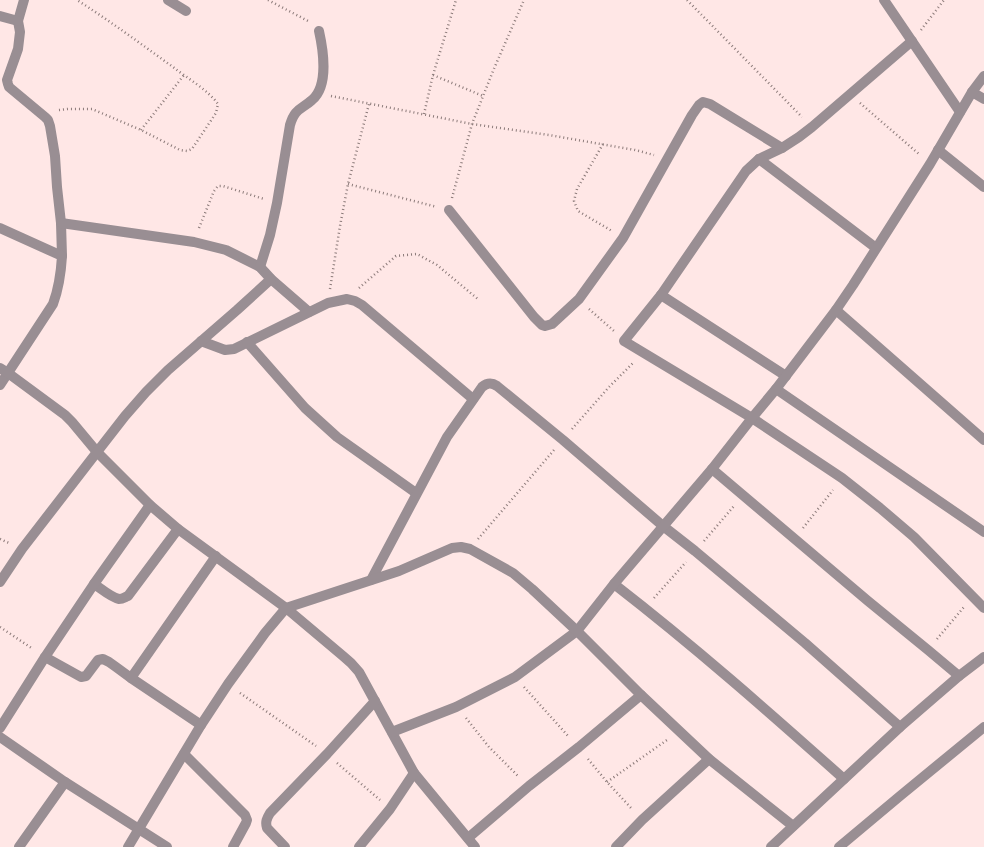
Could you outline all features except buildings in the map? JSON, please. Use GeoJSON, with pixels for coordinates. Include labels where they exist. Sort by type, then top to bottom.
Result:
{"type":"FeatureCollection","features":[{"type":"Feature","properties":{"kind":"street"},"geometry":{"type":"LineString","coordinates":[[0,384],[4,371],[52,304],[57,294],[62,256],[61,223],[56,187],[55,156],[50,126],[48,120],[9,87],[8,84],[8,77],[19,42],[20,32],[18,22],[24,0]]}},
{"type":"Feature","properties":{"kind":"street"},"geometry":{"type":"LineString","coordinates":[[168,0],[186,11]]}},
{"type":"Feature","properties":{"kind":"street"},"geometry":{"type":"LineString","coordinates":[[884,0],[960,112]]}},
{"type":"Feature","properties":{"kind":"street"},"geometry":{"type":"LineString","coordinates":[[0,16],[18,22]]}},
{"type":"Feature","properties":{"kind":"street"},"geometry":{"type":"LineString","coordinates":[[260,267],[270,235],[277,203],[292,116],[313,100],[318,94],[322,80],[322,45],[319,31]]}},
{"type":"Feature","properties":{"kind":"street"},"geometry":{"type":"LineString","coordinates":[[912,41],[798,138],[782,148],[759,159],[746,171],[661,295],[624,341],[752,418],[842,478],[914,537],[984,608]]}},
{"type":"Feature","properties":{"kind":"street"},"geometry":{"type":"LineString","coordinates":[[392,732],[456,707],[515,677],[577,631],[614,584],[712,469],[776,389],[836,310],[930,164],[972,92],[984,76]]}},
{"type":"Feature","properties":{"kind":"street"},"geometry":{"type":"LineString","coordinates":[[972,92],[984,99]]}},
{"type":"Feature","properties":{"kind":"street"},"geometry":{"type":"LineString","coordinates":[[449,210],[534,317],[542,325],[546,326],[552,324],[579,300],[624,238],[699,105],[703,102],[710,104],[782,148]]}},
{"type":"Feature","properties":{"kind":"street"},"geometry":{"type":"LineString","coordinates":[[938,150],[984,187]]}},
{"type":"Feature","properties":{"kind":"street"},"geometry":{"type":"LineString","coordinates":[[759,159],[876,248]]}},
{"type":"Feature","properties":{"kind":"street"},"geometry":{"type":"LineString","coordinates":[[61,223],[194,242],[226,250],[260,267],[271,279],[309,312]]}},
{"type":"Feature","properties":{"kind":"street"},"geometry":{"type":"LineString","coordinates":[[0,228],[62,256]]}},
{"type":"Feature","properties":{"kind":"street"},"geometry":{"type":"LineString","coordinates":[[0,582],[22,549],[125,416],[146,392],[168,370],[271,279]]}},
{"type":"Feature","properties":{"kind":"street"},"geometry":{"type":"LineString","coordinates":[[661,295],[786,376]]}},
{"type":"Feature","properties":{"kind":"street"},"geometry":{"type":"LineString","coordinates":[[201,341],[225,350],[234,349],[328,303],[347,299],[362,305],[473,399]]}},
{"type":"Feature","properties":{"kind":"street"},"geometry":{"type":"LineString","coordinates":[[836,310],[984,440]]}},
{"type":"Feature","properties":{"kind":"street"},"geometry":{"type":"LineString","coordinates":[[247,342],[305,408],[337,437],[416,494]]}},
{"type":"Feature","properties":{"kind":"street"},"geometry":{"type":"LineString","coordinates":[[4,371],[72,422],[97,452],[150,506],[178,529],[286,608],[351,663],[358,672],[414,773],[475,847]]}},
{"type":"Feature","properties":{"kind":"street"},"geometry":{"type":"LineString","coordinates":[[371,580],[447,437],[482,387],[488,383],[493,384],[563,440],[663,526],[805,643],[900,727]]}},
{"type":"Feature","properties":{"kind":"street"},"geometry":{"type":"LineString","coordinates":[[776,389],[984,532]]}},
{"type":"Feature","properties":{"kind":"street"},"geometry":{"type":"LineString","coordinates":[[712,469],[794,540],[959,676]]}},
{"type":"Feature","properties":{"kind":"street"},"geometry":{"type":"LineString","coordinates":[[0,728],[94,584],[150,506]]}},
{"type":"Feature","properties":{"kind":"street"},"geometry":{"type":"LineString","coordinates":[[94,584],[115,598],[120,599],[128,596],[178,529]]}},
{"type":"Feature","properties":{"kind":"street"},"geometry":{"type":"LineString","coordinates":[[128,847],[201,725],[228,684],[265,633],[286,608],[399,571],[452,548],[462,547],[470,549],[513,573],[532,589],[577,631],[640,695],[709,759],[793,826]]}},
{"type":"Feature","properties":{"kind":"street"},"geometry":{"type":"LineString","coordinates":[[131,678],[216,556]]}},
{"type":"Feature","properties":{"kind":"street"},"geometry":{"type":"LineString","coordinates":[[614,584],[759,703],[844,780]]}},
{"type":"Feature","properties":{"kind":"street"},"geometry":{"type":"LineString","coordinates":[[771,847],[900,727],[959,676],[984,657]]}},
{"type":"Feature","properties":{"kind":"street"},"geometry":{"type":"LineString","coordinates":[[45,658],[79,676],[84,677],[98,660],[103,659],[201,725]]}},
{"type":"Feature","properties":{"kind":"street"},"geometry":{"type":"LineString","coordinates":[[468,838],[640,695]]}},
{"type":"Feature","properties":{"kind":"street"},"geometry":{"type":"LineString","coordinates":[[285,847],[267,828],[266,820],[270,813],[327,754],[374,701]]}},
{"type":"Feature","properties":{"kind":"street"},"geometry":{"type":"LineString","coordinates":[[839,847],[984,727]]}},
{"type":"Feature","properties":{"kind":"street"},"geometry":{"type":"LineString","coordinates":[[0,737],[65,782],[167,847]]}},
{"type":"Feature","properties":{"kind":"street"},"geometry":{"type":"LineString","coordinates":[[184,754],[244,815],[247,820],[233,847]]}},
{"type":"Feature","properties":{"kind":"street"},"geometry":{"type":"LineString","coordinates":[[616,847],[642,820],[709,759]]}},
{"type":"Feature","properties":{"kind":"street"},"geometry":{"type":"LineString","coordinates":[[359,847],[390,809],[414,773]]}},
{"type":"Feature","properties":{"kind":"street"},"geometry":{"type":"LineString","coordinates":[[19,847],[65,782]]}},
{"type":"Feature","properties":{"kind":"path"},"geometry":{"type":"LineString","coordinates":[[41,114],[68,109],[92,109],[141,130],[180,150],[187,151],[192,149],[216,113],[218,104],[213,97],[117,26],[77,0]]}},
{"type":"Feature","properties":{"kind":"path"},"geometry":{"type":"LineString","coordinates":[[268,0],[309,22],[319,31]]}},
{"type":"Feature","properties":{"kind":"path"},"geometry":{"type":"LineString","coordinates":[[424,114],[433,75],[456,0]]}},
{"type":"Feature","properties":{"kind":"path"},"geometry":{"type":"LineString","coordinates":[[348,184],[449,210],[472,124],[524,0]]}},
{"type":"Feature","properties":{"kind":"path"},"geometry":{"type":"LineString","coordinates":[[687,0],[812,127]]}},
{"type":"Feature","properties":{"kind":"path"},"geometry":{"type":"LineString","coordinates":[[912,41],[944,0]]}},
{"type":"Feature","properties":{"kind":"path"},"geometry":{"type":"LineString","coordinates":[[141,130],[184,75]]}},
{"type":"Feature","properties":{"kind":"path"},"geometry":{"type":"LineString","coordinates":[[433,75],[483,96]]}},
{"type":"Feature","properties":{"kind":"path"},"geometry":{"type":"LineString","coordinates":[[318,94],[472,124],[603,144],[668,158]]}},
{"type":"Feature","properties":{"kind":"path"},"geometry":{"type":"LineString","coordinates":[[851,94],[930,164]]}},
{"type":"Feature","properties":{"kind":"path"},"geometry":{"type":"LineString","coordinates":[[328,303],[348,184],[369,104]]}},
{"type":"Feature","properties":{"kind":"path"},"geometry":{"type":"LineString","coordinates":[[603,144],[578,189],[574,201],[578,211],[624,238]]}},
{"type":"Feature","properties":{"kind":"path"},"geometry":{"type":"LineString","coordinates":[[194,242],[214,191],[218,186],[223,186],[277,203]]}},
{"type":"Feature","properties":{"kind":"path"},"geometry":{"type":"LineString","coordinates":[[347,299],[396,256],[417,254],[437,265],[479,300]]}},
{"type":"Feature","properties":{"kind":"path"},"geometry":{"type":"LineString","coordinates":[[579,300],[624,341]]}},
{"type":"Feature","properties":{"kind":"path"},"geometry":{"type":"LineString","coordinates":[[470,549],[609,387],[644,352]]}},
{"type":"Feature","properties":{"kind":"path"},"geometry":{"type":"LineString","coordinates":[[794,540],[842,478]]}},
{"type":"Feature","properties":{"kind":"path"},"geometry":{"type":"LineString","coordinates":[[645,608],[743,495]]}},
{"type":"Feature","properties":{"kind":"path"},"geometry":{"type":"LineString","coordinates":[[928,650],[973,597]]}},
{"type":"Feature","properties":{"kind":"path"},"geometry":{"type":"LineString","coordinates":[[0,627],[45,658]]}},
{"type":"Feature","properties":{"kind":"path"},"geometry":{"type":"LineString","coordinates":[[515,677],[579,747],[607,782],[642,820]]}},
{"type":"Feature","properties":{"kind":"path"},"geometry":{"type":"LineString","coordinates":[[228,684],[327,754],[390,809]]}},
{"type":"Feature","properties":{"kind":"path"},"geometry":{"type":"LineString","coordinates":[[456,707],[489,747],[529,786]]}},
{"type":"Feature","properties":{"kind":"path"},"geometry":{"type":"LineString","coordinates":[[607,782],[680,731]]}}]}
